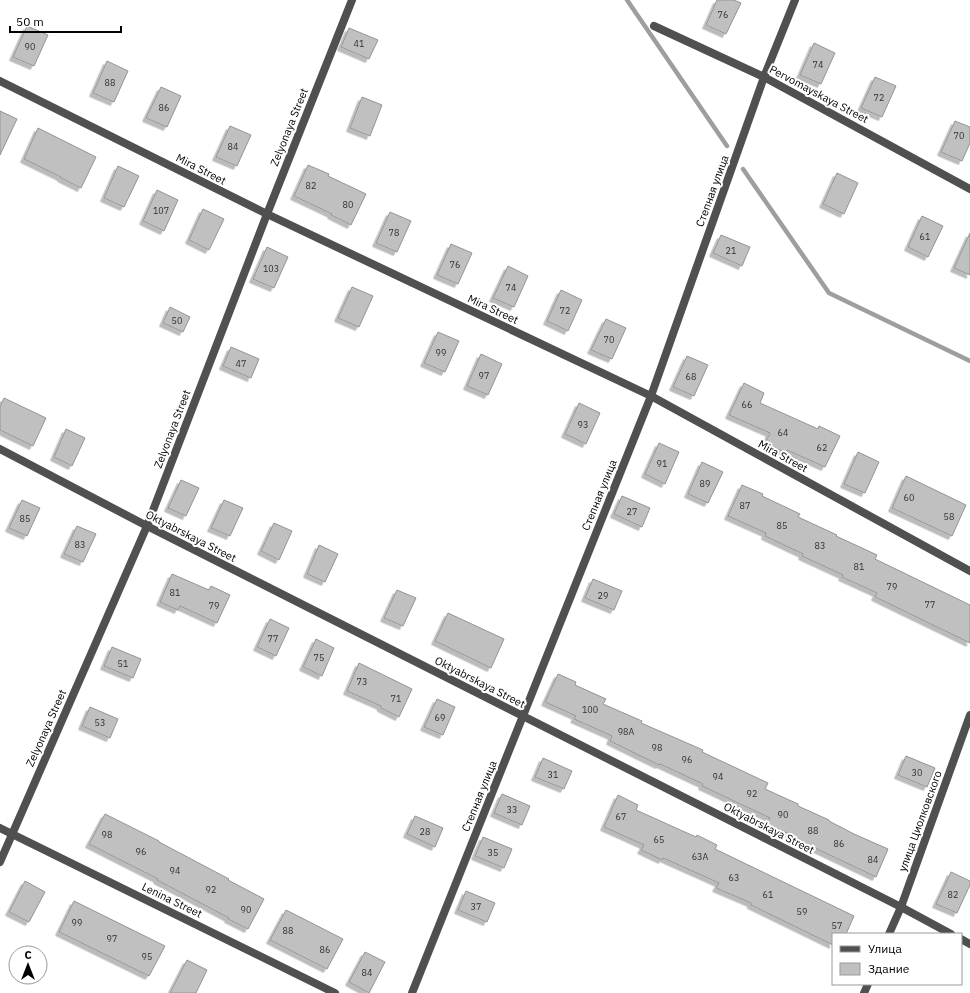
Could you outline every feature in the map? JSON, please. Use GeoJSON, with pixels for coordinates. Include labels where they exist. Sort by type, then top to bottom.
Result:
{"type":"FeatureCollection","features":[{"type":"Feature","properties":{"kind":"street","name":"Zelyonaya Street"},"geometry":{"type":"LineString","coordinates":[[0,862],[147,526],[266,214],[352,0]]}},
{"type":"Feature","properties":{"kind":"street","name":"Степная улица"},"geometry":{"type":"LineString","coordinates":[[412,993],[651,396],[764,77],[795,0]]}},
{"type":"Feature","properties":{"kind":"street","name":"Pervomayskaya Street"},"geometry":{"type":"LineString","coordinates":[[654,26],[764,77],[970,189]]}},
{"type":"Feature","properties":{"kind":"street","name":"Mira Street"},"geometry":{"type":"LineString","coordinates":[[0,81],[266,214],[651,396],[970,571]]}},
{"type":"Feature","properties":{"kind":"street","name":"Oktyabrskaya Street"},"geometry":{"type":"LineString","coordinates":[[0,449],[147,526],[901,907],[949,933]]}},
{"type":"Feature","properties":{"kind":"street","name":"улица Циолковского"},"geometry":{"type":"LineString","coordinates":[[889,933],[901,907],[970,715]]}},
{"type":"Feature","properties":{"kind":"street","name":"Lenina Street"},"geometry":{"type":"LineString","coordinates":[[0,828],[334,993]]}},
{"type":"Feature","properties":{"kind":"building"},"geometry":{"type":"Polygon","coordinates":[[[717,0],[734,0],[741,3],[726,34],[706,25],[717,0]]]}},
{"type":"Feature","properties":{"kind":"building"},"geometry":{"type":"Polygon","coordinates":[[[27,26],[48,35],[34,66],[13,57],[27,26]]]}},
{"type":"Feature","properties":{"kind":"building"},"geometry":{"type":"Polygon","coordinates":[[[349,28],[378,40],[369,59],[341,47],[349,28]]]}},
{"type":"Feature","properties":{"kind":"building"},"geometry":{"type":"Polygon","coordinates":[[[814,43],[835,53],[821,84],[800,75],[814,43]]]}},
{"type":"Feature","properties":{"kind":"building"},"geometry":{"type":"Polygon","coordinates":[[[107,61],[128,71],[114,102],[93,93],[107,61]]]}},
{"type":"Feature","properties":{"kind":"building"},"geometry":{"type":"Polygon","coordinates":[[[875,77],[896,86],[882,117],[861,108],[875,77]]]}},
{"type":"Feature","properties":{"kind":"building"},"geometry":{"type":"Polygon","coordinates":[[[161,87],[181,96],[167,127],[146,118],[161,87]]]}},
{"type":"Feature","properties":{"kind":"building"},"geometry":{"type":"Polygon","coordinates":[[[362,97],[382,105],[370,136],[350,128],[362,97]]]}},
{"type":"Feature","properties":{"kind":"building"},"geometry":{"type":"Polygon","coordinates":[[[0,111],[17,119],[0,155],[0,111]]]}},
{"type":"Feature","properties":{"kind":"building"},"geometry":{"type":"Polygon","coordinates":[[[955,121],[970,127],[970,143],[962,161],[941,152],[955,121]]]}},
{"type":"Feature","properties":{"kind":"building"},"geometry":{"type":"Polygon","coordinates":[[[230,126],[251,135],[237,166],[216,157],[230,126]]]}},
{"type":"Feature","properties":{"kind":"building"},"geometry":{"type":"Polygon","coordinates":[[[38,128],[96,157],[81,188],[24,159],[38,128]]]}},
{"type":"Feature","properties":{"kind":"building"},"geometry":{"type":"Polygon","coordinates":[[[308,165],[329,174],[328,176],[366,194],[351,225],[294,196],[308,165]]]}},
{"type":"Feature","properties":{"kind":"building"},"geometry":{"type":"Polygon","coordinates":[[[118,166],[139,176],[124,207],[104,198],[118,166]]]}},
{"type":"Feature","properties":{"kind":"building"},"geometry":{"type":"Polygon","coordinates":[[[837,173],[858,183],[844,214],[823,204],[837,173]]]}},
{"type":"Feature","properties":{"kind":"building"},"geometry":{"type":"Polygon","coordinates":[[[157,190],[178,200],[164,231],[143,221],[157,190]]]}},
{"type":"Feature","properties":{"kind":"building"},"geometry":{"type":"Polygon","coordinates":[[[203,209],[224,219],[209,250],[189,240],[203,209]]]}},
{"type":"Feature","properties":{"kind":"building"},"geometry":{"type":"Polygon","coordinates":[[[390,212],[411,221],[397,252],[376,243],[390,212]]]}},
{"type":"Feature","properties":{"kind":"building"},"geometry":{"type":"Polygon","coordinates":[[[922,216],[943,226],[928,257],[908,247],[922,216]]]}},
{"type":"Feature","properties":{"kind":"building"},"geometry":{"type":"Polygon","coordinates":[[[970,233],[970,275],[954,268],[970,233]]]}},
{"type":"Feature","properties":{"kind":"building"},"geometry":{"type":"Polygon","coordinates":[[[721,235],[750,247],[742,266],[713,253],[721,235]]]}},
{"type":"Feature","properties":{"kind":"building"},"geometry":{"type":"Polygon","coordinates":[[[451,244],[472,253],[458,284],[437,275],[451,244]]]}},
{"type":"Feature","properties":{"kind":"building"},"geometry":{"type":"Polygon","coordinates":[[[267,247],[288,257],[274,288],[253,279],[267,247]]]}},
{"type":"Feature","properties":{"kind":"building"},"geometry":{"type":"Polygon","coordinates":[[[508,266],[528,276],[514,307],[493,298],[508,266]]]}},
{"type":"Feature","properties":{"kind":"building"},"geometry":{"type":"Polygon","coordinates":[[[352,287],[373,296],[359,327],[338,318],[352,287]]]}},
{"type":"Feature","properties":{"kind":"building"},"geometry":{"type":"Polygon","coordinates":[[[561,290],[582,300],[568,331],[547,321],[561,290]]]}},
{"type":"Feature","properties":{"kind":"building"},"geometry":{"type":"Polygon","coordinates":[[[170,307],[190,317],[183,332],[163,323],[170,307]]]}},
{"type":"Feature","properties":{"kind":"building"},"geometry":{"type":"Polygon","coordinates":[[[606,319],[626,328],[612,359],[591,350],[606,319]]]}},
{"type":"Feature","properties":{"kind":"building"},"geometry":{"type":"Polygon","coordinates":[[[438,332],[459,341],[445,372],[424,363],[438,332]]]}},
{"type":"Feature","properties":{"kind":"building"},"geometry":{"type":"Polygon","coordinates":[[[231,347],[259,359],[251,378],[223,366],[231,347]]]}},
{"type":"Feature","properties":{"kind":"building"},"geometry":{"type":"Polygon","coordinates":[[[481,354],[502,364],[488,395],[467,386],[481,354]]]}},
{"type":"Feature","properties":{"kind":"building"},"geometry":{"type":"Polygon","coordinates":[[[687,356],[708,365],[694,396],[673,387],[687,356]]]}},
{"type":"Feature","properties":{"kind":"building"},"geometry":{"type":"Polygon","coordinates":[[[744,383],[764,393],[760,403],[818,429],[819,426],[840,436],[825,467],[787,450],[786,453],[765,443],[770,433],[729,415],[744,383]]]}},
{"type":"Feature","properties":{"kind":"building"},"geometry":{"type":"Polygon","coordinates":[[[4,398],[46,418],[33,446],[0,430],[0,407],[4,398]]]}},
{"type":"Feature","properties":{"kind":"building"},"geometry":{"type":"Polygon","coordinates":[[[579,403],[600,413],[586,444],[565,434],[579,403]]]}},
{"type":"Feature","properties":{"kind":"building"},"geometry":{"type":"Polygon","coordinates":[[[66,429],[85,438],[72,466],[54,457],[66,429]]]}},
{"type":"Feature","properties":{"kind":"building"},"geometry":{"type":"Polygon","coordinates":[[[659,443],[679,452],[665,484],[645,474],[659,443]]]}},
{"type":"Feature","properties":{"kind":"building"},"geometry":{"type":"Polygon","coordinates":[[[858,452],[879,462],[865,493],[844,484],[858,452]]]}},
{"type":"Feature","properties":{"kind":"building"},"geometry":{"type":"Polygon","coordinates":[[[702,462],[723,472],[708,503],[688,494],[702,462]]]}},
{"type":"Feature","properties":{"kind":"building"},"geometry":{"type":"Polygon","coordinates":[[[906,476],[966,505],[952,536],[892,508],[906,476]]]}},
{"type":"Feature","properties":{"kind":"building"},"geometry":{"type":"Polygon","coordinates":[[[181,480],[199,488],[186,516],[168,508],[181,480]]]}},
{"type":"Feature","properties":{"kind":"building"},"geometry":{"type":"Polygon","coordinates":[[[742,485],[763,494],[762,496],[800,514],[798,517],[877,555],[875,559],[970,605],[970,643],[875,597],[877,593],[842,577],[843,575],[802,556],[803,554],[765,536],[766,533],[728,516],[742,485]]]}},
{"type":"Feature","properties":{"kind":"building"},"geometry":{"type":"Polygon","coordinates":[[[622,496],[650,508],[642,527],[614,514],[622,496]]]}},
{"type":"Feature","properties":{"kind":"building"},"geometry":{"type":"Polygon","coordinates":[[[22,500],[40,508],[27,536],[9,528],[22,500]]]}},
{"type":"Feature","properties":{"kind":"building"},"geometry":{"type":"Polygon","coordinates":[[[224,500],[243,508],[230,536],[211,528],[224,500]]]}},
{"type":"Feature","properties":{"kind":"building"},"geometry":{"type":"Polygon","coordinates":[[[274,523],[292,531],[279,560],[261,551],[274,523]]]}},
{"type":"Feature","properties":{"kind":"building"},"geometry":{"type":"Polygon","coordinates":[[[77,526],[96,534],[83,562],[64,554],[77,526]]]}},
{"type":"Feature","properties":{"kind":"building"},"geometry":{"type":"Polygon","coordinates":[[[319,545],[338,554],[325,582],[307,574],[319,545]]]}},
{"type":"Feature","properties":{"kind":"building"},"geometry":{"type":"Polygon","coordinates":[[[172,574],[209,590],[211,586],[230,595],[217,623],[180,606],[178,610],[160,602],[172,574]]]}},
{"type":"Feature","properties":{"kind":"building"},"geometry":{"type":"Polygon","coordinates":[[[593,579],[622,591],[614,610],[585,598],[593,579]]]}},
{"type":"Feature","properties":{"kind":"building"},"geometry":{"type":"Polygon","coordinates":[[[397,590],[416,598],[403,626],[384,618],[397,590]]]}},
{"type":"Feature","properties":{"kind":"building"},"geometry":{"type":"Polygon","coordinates":[[[448,613],[504,639],[491,668],[435,641],[448,613]]]}},
{"type":"Feature","properties":{"kind":"building"},"geometry":{"type":"Polygon","coordinates":[[[270,619],[289,628],[276,656],[257,647],[270,619]]]}},
{"type":"Feature","properties":{"kind":"building"},"geometry":{"type":"Polygon","coordinates":[[[316,639],[334,648],[322,676],[303,667],[316,639]]]}},
{"type":"Feature","properties":{"kind":"building"},"geometry":{"type":"Polygon","coordinates":[[[112,647],[141,659],[133,678],[104,666],[112,647]]]}},
{"type":"Feature","properties":{"kind":"building"},"geometry":{"type":"Polygon","coordinates":[[[359,663],[412,689],[399,717],[381,708],[381,706],[347,691],[359,663]]]}},
{"type":"Feature","properties":{"kind":"building"},"geometry":{"type":"Polygon","coordinates":[[[558,674],[576,682],[575,685],[606,699],[603,704],[642,721],[641,723],[703,750],[702,752],[768,783],[765,789],[798,804],[798,806],[829,820],[854,834],[888,849],[876,877],[767,824],[770,818],[702,786],[703,784],[660,764],[659,765],[610,741],[612,736],[574,719],[576,716],[545,702],[558,674]]]}},
{"type":"Feature","properties":{"kind":"building"},"geometry":{"type":"Polygon","coordinates":[[[437,699],[455,707],[443,735],[424,727],[437,699]]]}},
{"type":"Feature","properties":{"kind":"building"},"geometry":{"type":"Polygon","coordinates":[[[90,707],[118,719],[110,738],[82,726],[90,707]]]}},
{"type":"Feature","properties":{"kind":"building"},"geometry":{"type":"Polygon","coordinates":[[[906,756],[935,768],[927,787],[898,775],[906,756]]]}},
{"type":"Feature","properties":{"kind":"building"},"geometry":{"type":"Polygon","coordinates":[[[543,758],[572,771],[564,789],[535,777],[543,758]]]}},
{"type":"Feature","properties":{"kind":"building"},"geometry":{"type":"Polygon","coordinates":[[[502,794],[530,806],[522,825],[494,813],[502,794]]]}},
{"type":"Feature","properties":{"kind":"building"},"geometry":{"type":"Polygon","coordinates":[[[618,795],[638,805],[636,810],[696,837],[697,835],[717,845],[715,849],[854,916],[846,933],[832,933],[832,945],[751,905],[751,903],[716,888],[719,883],[663,858],[662,860],[641,850],[644,845],[604,827],[618,795]]]}},
{"type":"Feature","properties":{"kind":"building"},"geometry":{"type":"Polygon","coordinates":[[[105,814],[159,841],[264,899],[248,929],[157,880],[158,879],[89,844],[105,814]]]}},
{"type":"Feature","properties":{"kind":"building"},"geometry":{"type":"Polygon","coordinates":[[[415,816],[443,828],[435,847],[407,834],[415,816]]]}},
{"type":"Feature","properties":{"kind":"building"},"geometry":{"type":"Polygon","coordinates":[[[483,837],[512,849],[504,868],[475,856],[483,837]]]}},
{"type":"Feature","properties":{"kind":"building"},"geometry":{"type":"Polygon","coordinates":[[[951,872],[970,881],[970,885],[957,913],[936,904],[951,872]]]}},
{"type":"Feature","properties":{"kind":"building"},"geometry":{"type":"Polygon","coordinates":[[[25,881],[45,892],[29,922],[9,912],[25,881]]]}},
{"type":"Feature","properties":{"kind":"building"},"geometry":{"type":"Polygon","coordinates":[[[466,891],[495,903],[487,922],[458,910],[466,891]]]}},
{"type":"Feature","properties":{"kind":"building"},"geometry":{"type":"Polygon","coordinates":[[[74,901],[165,946],[149,976],[59,932],[74,901]]]}},
{"type":"Feature","properties":{"kind":"building"},"geometry":{"type":"Polygon","coordinates":[[[286,910],[343,939],[327,969],[270,940],[286,910]]]}},
{"type":"Feature","properties":{"kind":"building"},"geometry":{"type":"Polygon","coordinates":[[[365,952],[385,962],[369,993],[349,982],[365,952]]]}},
{"type":"Feature","properties":{"kind":"building"},"geometry":{"type":"Polygon","coordinates":[[[187,960],[207,970],[196,993],[170,993],[187,960]]]}},
{"type":"Feature","properties":{"kind":"waterway"},"geometry":{"type":"LineString","coordinates":[[627,0],[727,146]]}},
{"type":"Feature","properties":{"kind":"waterway"},"geometry":{"type":"LineString","coordinates":[[743,169],[829,293],[970,361]]}}]}
